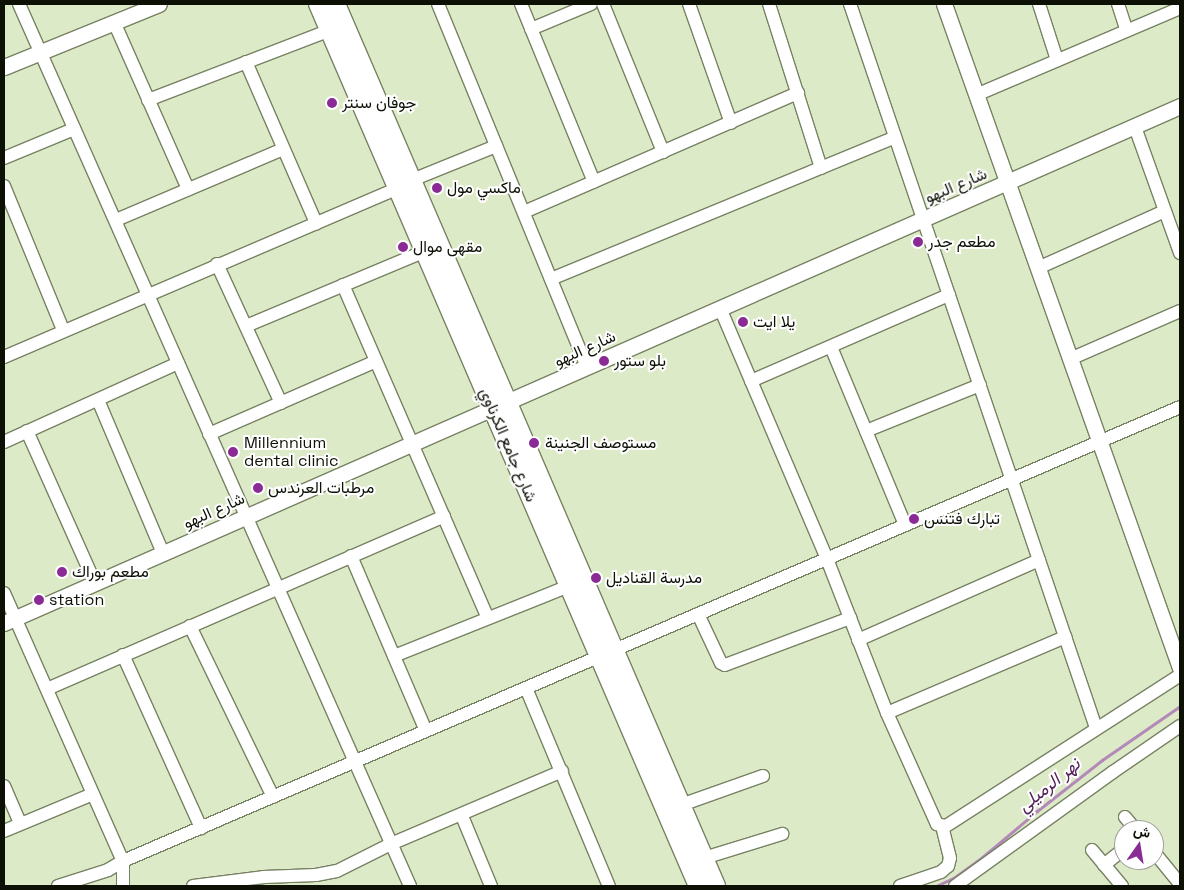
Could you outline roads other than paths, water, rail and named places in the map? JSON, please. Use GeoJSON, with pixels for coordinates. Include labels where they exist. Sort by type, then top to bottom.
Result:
{"type":"FeatureCollection","features":[{"type":"Feature","properties":{"kind":"main road","name":"شارع جامع الكرناوي"},"geometry":{"type":"LineString","coordinates":[[318,4],[405,184],[425,251],[500,405],[569,586],[607,653],[681,805],[716,886]]}},
{"type":"Feature","properties":{"kind":"main road","name":"شارع جامع الكرناوي"},"geometry":{"type":"LineString","coordinates":[[336,4],[405,184],[607,653],[698,886]]}},
{"type":"Feature","properties":{"kind":"street"},"geometry":{"type":"LineString","coordinates":[[19,4],[410,886]]}},
{"type":"Feature","properties":{"kind":"street"},"geometry":{"type":"LineString","coordinates":[[4,67],[159,4]]}},
{"type":"Feature","properties":{"kind":"street"},"geometry":{"type":"LineString","coordinates":[[438,4],[587,367]]}},
{"type":"Feature","properties":{"kind":"street"},"geometry":{"type":"LineString","coordinates":[[521,4],[594,182]]}},
{"type":"Feature","properties":{"kind":"street"},"geometry":{"type":"LineString","coordinates":[[532,29],[591,4]]}},
{"type":"Feature","properties":{"kind":"street"},"geometry":{"type":"LineString","coordinates":[[602,4],[662,152]]}},
{"type":"Feature","properties":{"kind":"street"},"geometry":{"type":"LineString","coordinates":[[689,4],[731,123]]}},
{"type":"Feature","properties":{"kind":"street"},"geometry":{"type":"LineString","coordinates":[[769,4],[821,168]]}},
{"type":"Feature","properties":{"kind":"street"},"geometry":{"type":"LineString","coordinates":[[850,4],[1096,728]]}},
{"type":"Feature","properties":{"kind":"street"},"geometry":{"type":"LineString","coordinates":[[944,4],[1180,668]]}},
{"type":"Feature","properties":{"kind":"street"},"geometry":{"type":"LineString","coordinates":[[1039,4],[1057,60]]}},
{"type":"Feature","properties":{"kind":"street"},"geometry":{"type":"LineString","coordinates":[[1118,4],[1127,31]]}},
{"type":"Feature","properties":{"kind":"street"},"geometry":{"type":"LineString","coordinates":[[976,94],[1180,8]]}},
{"type":"Feature","properties":{"kind":"street"},"geometry":{"type":"LineString","coordinates":[[114,22],[188,189]]}},
{"type":"Feature","properties":{"kind":"street"},"geometry":{"type":"LineString","coordinates":[[148,100],[330,30]]}},
{"type":"Feature","properties":{"kind":"street"},"geometry":{"type":"LineString","coordinates":[[246,62],[316,223]]}},
{"type":"Feature","properties":{"kind":"street"},"geometry":{"type":"LineString","coordinates":[[524,212],[798,93]]}},
{"type":"Feature","properties":{"kind":"street","name":"شارع البهو"},"geometry":{"type":"LineString","coordinates":[[9,620],[1180,106]]}},
{"type":"Feature","properties":{"kind":"street"},"geometry":{"type":"LineString","coordinates":[[1135,126],[1180,253]]}},
{"type":"Feature","properties":{"kind":"street"},"geometry":{"type":"LineString","coordinates":[[4,158],[74,129]]}},
{"type":"Feature","properties":{"kind":"street"},"geometry":{"type":"LineString","coordinates":[[551,279],[895,137]]}},
{"type":"Feature","properties":{"kind":"street"},"geometry":{"type":"LineString","coordinates":[[4,357],[63,330],[496,146]]}},
{"type":"Feature","properties":{"kind":"street"},"geometry":{"type":"LineString","coordinates":[[116,220],[283,148]]}},
{"type":"Feature","properties":{"kind":"street"},"geometry":{"type":"LineString","coordinates":[[4,186],[63,330]]}},
{"type":"Feature","properties":{"kind":"street"},"geometry":{"type":"LineString","coordinates":[[1038,268],[1165,210]]}},
{"type":"Feature","properties":{"kind":"street"},"geometry":{"type":"LineString","coordinates":[[246,326],[425,251]]}},
{"type":"Feature","properties":{"kind":"street"},"geometry":{"type":"LineString","coordinates":[[217,264],[281,402]]}},
{"type":"Feature","properties":{"kind":"street"},"geometry":{"type":"LineString","coordinates":[[343,285],[488,618]]}},
{"type":"Feature","properties":{"kind":"street"},"geometry":{"type":"LineString","coordinates":[[751,381],[831,348],[949,295]]}},
{"type":"Feature","properties":{"kind":"street"},"geometry":{"type":"LineString","coordinates":[[720,308],[827,559],[887,713],[936,823],[942,826],[950,858],[948,866],[941,872],[900,886]]}},
{"type":"Feature","properties":{"kind":"street"},"geometry":{"type":"LineString","coordinates":[[1070,359],[1180,311]]}},
{"type":"Feature","properties":{"kind":"street"},"geometry":{"type":"LineString","coordinates":[[831,348],[905,525]]}},
{"type":"Feature","properties":{"kind":"street"},"geometry":{"type":"LineString","coordinates":[[209,434],[376,360]]}},
{"type":"Feature","properties":{"kind":"street"},"geometry":{"type":"LineString","coordinates":[[4,442],[178,363]]}},
{"type":"Feature","properties":{"kind":"street"},"geometry":{"type":"LineString","coordinates":[[866,431],[980,385]]}},
{"type":"Feature","properties":{"kind":"street"},"geometry":{"type":"LineString","coordinates":[[98,400],[163,553]]}},
{"type":"Feature","properties":{"kind":"street"},"geometry":{"type":"LineString","coordinates":[[58,886],[83,880],[123,861],[1012,479],[1100,442],[1179,412]]}},
{"type":"Feature","properties":{"kind":"street"},"geometry":{"type":"LineString","coordinates":[[27,431],[95,583]]}},
{"type":"Feature","properties":{"kind":"street"},"geometry":{"type":"LineString","coordinates":[[47,690],[123,655],[444,516]]}},
{"type":"Feature","properties":{"kind":"street"},"geometry":{"type":"LineString","coordinates":[[351,556],[426,731]]}},
{"type":"Feature","properties":{"kind":"street"},"geometry":{"type":"LineString","coordinates":[[858,640],[1039,560]]}},
{"type":"Feature","properties":{"kind":"street"},"geometry":{"type":"LineString","coordinates":[[394,656],[569,586]]}},
{"type":"Feature","properties":{"kind":"street"},"geometry":{"type":"LineString","coordinates":[[4,593],[9,620],[47,690],[123,861],[123,886]]}},
{"type":"Feature","properties":{"kind":"street"},"geometry":{"type":"LineString","coordinates":[[698,614],[721,662],[725,665],[850,618]]}},
{"type":"Feature","properties":{"kind":"street"},"geometry":{"type":"LineString","coordinates":[[190,626],[273,797]]}},
{"type":"Feature","properties":{"kind":"street"},"geometry":{"type":"LineString","coordinates":[[887,713],[1065,637]]}},
{"type":"Feature","properties":{"kind":"street"},"geometry":{"type":"LineString","coordinates":[[123,655],[201,828]]}},
{"type":"Feature","properties":{"kind":"street"},"geometry":{"type":"LineString","coordinates":[[942,826],[1180,676]]}},
{"type":"Feature","properties":{"kind":"street"},"geometry":{"type":"LineString","coordinates":[[526,688],[609,886]]}},
{"type":"Feature","properties":{"kind":"street"},"geometry":{"type":"LineString","coordinates":[[955,886],[1180,726]]}},
{"type":"Feature","properties":{"kind":"street"},"geometry":{"type":"LineString","coordinates":[[193,886],[338,871],[391,844],[462,816],[562,771]]}},
{"type":"Feature","properties":{"kind":"street"},"geometry":{"type":"LineString","coordinates":[[681,805],[763,776]]}},
{"type":"Feature","properties":{"kind":"street"},"geometry":{"type":"LineString","coordinates":[[4,786],[20,824]]}},
{"type":"Feature","properties":{"kind":"street"},"geometry":{"type":"LineString","coordinates":[[4,831],[93,794]]}},
{"type":"Feature","properties":{"kind":"street"},"geometry":{"type":"LineString","coordinates":[[462,816],[491,886]]}},
{"type":"Feature","properties":{"kind":"street"},"geometry":{"type":"LineString","coordinates":[[704,858],[782,834]]}},
{"type":"Feature","properties":{"kind":"street"},"geometry":{"type":"LineString","coordinates":[[1092,850],[1122,886]]}},
{"type":"Feature","properties":{"kind":"street"},"geometry":{"type":"LineString","coordinates":[[1104,864],[1114,856]]}},
{"type":"Feature","properties":{"kind":"street"},"geometry":{"type":"LineString","coordinates":[[1164,864],[1180,884]]}},
{"type":"Feature","properties":{"kind":"waterway","name":"نهر الرميلي"},"geometry":{"type":"LineString","coordinates":[[936,886],[955,877],[980,859],[1102,760],[1180,706]]}},
{"type":"Feature","properties":{"kind":"place","name":"جوفان سنتر"},"geometry":{"type":"Point","coordinates":[332,103]}},
{"type":"Feature","properties":{"kind":"place","name":"ماكسي مول"},"geometry":{"type":"Point","coordinates":[437,188]}},
{"type":"Feature","properties":{"kind":"place","name":"مطعم جدر"},"geometry":{"type":"Point","coordinates":[918,242]}},
{"type":"Feature","properties":{"kind":"place","name":"مقهى موال"},"geometry":{"type":"Point","coordinates":[403,247]}},
{"type":"Feature","properties":{"kind":"place","name":"يلا ايت"},"geometry":{"type":"Point","coordinates":[743,322]}},
{"type":"Feature","properties":{"kind":"place","name":"بلو ستور"},"geometry":{"type":"Point","coordinates":[604,361]}},
{"type":"Feature","properties":{"kind":"place","name":"مستوصف الجنينة"},"geometry":{"type":"Point","coordinates":[534,443]}},
{"type":"Feature","properties":{"kind":"place","name":"Millennium dental clinic"},"geometry":{"type":"Point","coordinates":[233,452]}},
{"type":"Feature","properties":{"kind":"place","name":"مرطبات العرندس"},"geometry":{"type":"Point","coordinates":[258,488]}},
{"type":"Feature","properties":{"kind":"place","name":"تبارك فتنس"},"geometry":{"type":"Point","coordinates":[914,519]}},
{"type":"Feature","properties":{"kind":"place","name":"مطعم بوراك"},"geometry":{"type":"Point","coordinates":[62,572]}},
{"type":"Feature","properties":{"kind":"place","name":"مدرسة القناديل"},"geometry":{"type":"Point","coordinates":[596,578]}},
{"type":"Feature","properties":{"kind":"place","name":"station"},"geometry":{"type":"Point","coordinates":[39,600]}}]}
